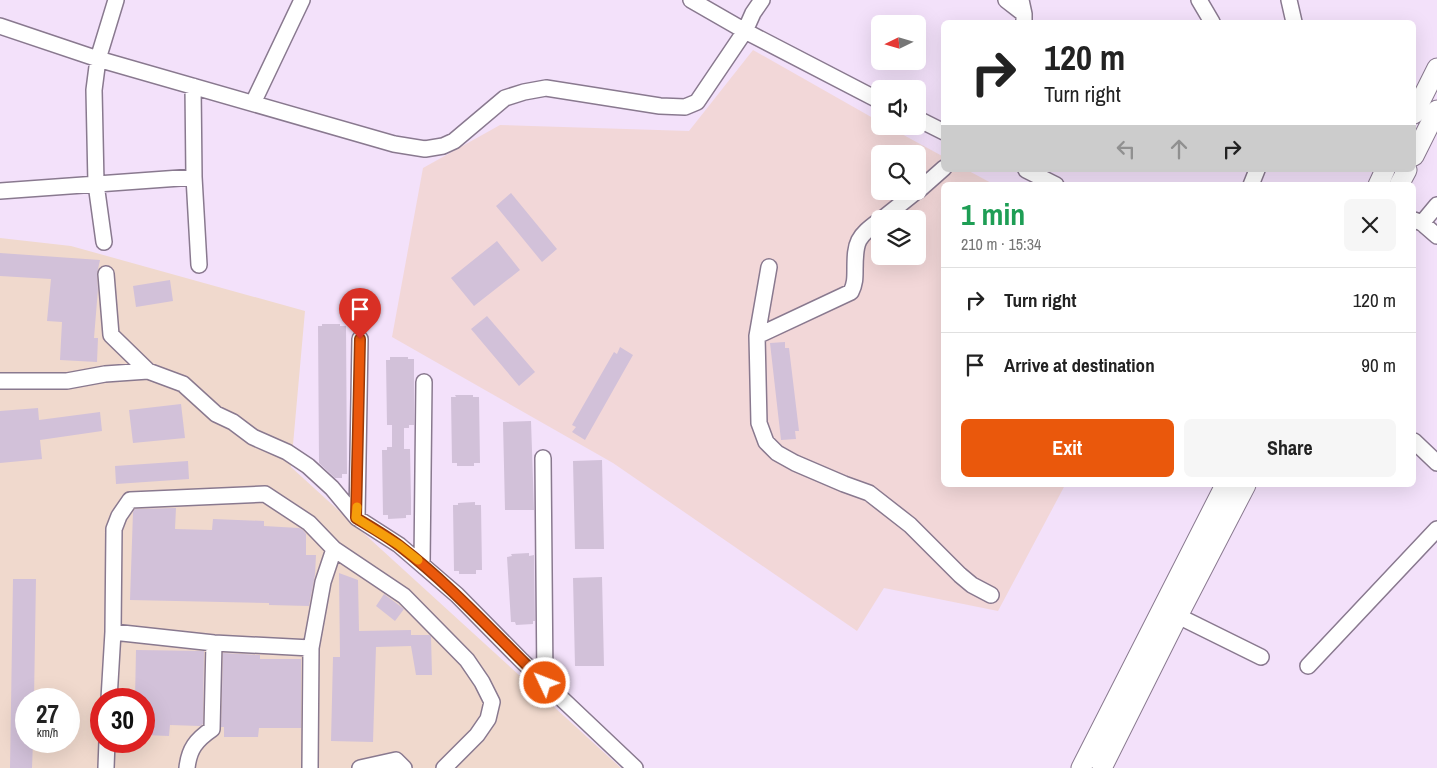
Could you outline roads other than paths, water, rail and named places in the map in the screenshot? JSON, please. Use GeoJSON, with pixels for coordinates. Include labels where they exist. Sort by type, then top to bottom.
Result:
{"type":"FeatureCollection","features":[{"type":"Feature","properties":{"kind":"main road"},"geometry":{"type":"LineString","coordinates":[[1416,110],[1437,68]]}},
{"type":"Feature","properties":{"kind":"main road"},"geometry":{"type":"LineString","coordinates":[[1416,152],[1437,110]]}},
{"type":"Feature","properties":{"kind":"main road"},"geometry":{"type":"LineString","coordinates":[[1080,768],[1225,487]]}},
{"type":"Feature","properties":{"kind":"main road"},"geometry":{"type":"LineString","coordinates":[[1102,768],[1245,487]]}},
{"type":"Feature","properties":{"kind":"street"},"geometry":{"type":"LineString","coordinates":[[104,242],[96,184],[94,90],[98,59],[116,0]]}},
{"type":"Feature","properties":{"kind":"street"},"geometry":{"type":"LineString","coordinates":[[254,103],[302,0]]}},
{"type":"Feature","properties":{"kind":"street"},"geometry":{"type":"LineString","coordinates":[[690,0],[745,31],[871,96]]}},
{"type":"Feature","properties":{"kind":"street"},"geometry":{"type":"LineString","coordinates":[[0,26],[98,59],[394,144],[425,149],[443,146],[454,141],[505,98],[546,88],[660,106],[693,105],[698,102],[745,31],[753,13],[762,0]]}},
{"type":"Feature","properties":{"kind":"street"},"geometry":{"type":"LineString","coordinates":[[1006,0],[1023,12]]}},
{"type":"Feature","properties":{"kind":"street"},"geometry":{"type":"LineString","coordinates":[[1199,0],[1211,20]]}},
{"type":"Feature","properties":{"kind":"street"},"geometry":{"type":"LineString","coordinates":[[1289,0],[1294,20]]}},
{"type":"Feature","properties":{"kind":"street"},"geometry":{"type":"LineString","coordinates":[[193,86],[194,177],[198,265]]}},
{"type":"Feature","properties":{"kind":"street"},"geometry":{"type":"LineString","coordinates":[[926,123],[941,130]]}},
{"type":"Feature","properties":{"kind":"street"},"geometry":{"type":"LineString","coordinates":[[926,183],[941,171]]}},
{"type":"Feature","properties":{"kind":"street"},"geometry":{"type":"LineString","coordinates":[[1030,172],[1050,182]]}},
{"type":"Feature","properties":{"kind":"street"},"geometry":{"type":"LineString","coordinates":[[0,192],[194,177]]}},
{"type":"Feature","properties":{"kind":"street"},"geometry":{"type":"LineString","coordinates":[[893,210],[905,200]]}},
{"type":"Feature","properties":{"kind":"street"},"geometry":{"type":"LineString","coordinates":[[1437,205],[1418,222],[1437,236]]}},
{"type":"Feature","properties":{"kind":"street"},"geometry":{"type":"LineString","coordinates":[[757,336],[851,292],[855,285],[855,250],[858,241],[871,226]]}},
{"type":"Feature","properties":{"kind":"street"},"geometry":{"type":"LineString","coordinates":[[769,267],[757,336],[759,423],[766,442],[777,453],[795,463],[869,493],[910,524],[960,575],[972,585],[991,595]]}},
{"type":"Feature","properties":{"kind":"street"},"geometry":{"type":"LineString","coordinates":[[106,274],[111,336],[148,371],[183,384],[216,414],[233,422],[253,437],[286,452],[308,466],[332,488],[356,518],[399,545],[458,595],[545,683],[635,768]]}},
{"type":"Feature","properties":{"kind":"street"},"geometry":{"type":"LineString","coordinates":[[356,518],[360,339]]}},
{"type":"Feature","properties":{"kind":"street"},"geometry":{"type":"LineString","coordinates":[[0,381],[67,381],[105,374],[148,371]]}},
{"type":"Feature","properties":{"kind":"street"},"geometry":{"type":"LineString","coordinates":[[422,564],[424,382]]}},
{"type":"Feature","properties":{"kind":"street"},"geometry":{"type":"LineString","coordinates":[[1416,443],[1437,463]]}},
{"type":"Feature","properties":{"kind":"street"},"geometry":{"type":"LineString","coordinates":[[543,458],[545,683]]}},
{"type":"Feature","properties":{"kind":"street"},"geometry":{"type":"LineString","coordinates":[[110,688],[113,632],[114,529],[119,516],[130,500],[265,494],[309,523],[334,549],[404,596],[467,660],[482,682],[492,702],[488,719],[477,735],[444,768]]}},
{"type":"Feature","properties":{"kind":"street"},"geometry":{"type":"LineString","coordinates":[[1308,666],[1437,529]]}},
{"type":"Feature","properties":{"kind":"street"},"geometry":{"type":"LineString","coordinates":[[310,768],[311,648],[323,582],[334,549]]}},
{"type":"Feature","properties":{"kind":"street"},"geometry":{"type":"LineString","coordinates":[[1178,616],[1261,656]]}},
{"type":"Feature","properties":{"kind":"street"},"geometry":{"type":"LineString","coordinates":[[113,632],[214,643],[311,648]]}},
{"type":"Feature","properties":{"kind":"street"},"geometry":{"type":"LineString","coordinates":[[186,768],[188,756],[199,738],[212,729],[214,643]]}},
{"type":"Feature","properties":{"kind":"street"},"geometry":{"type":"LineString","coordinates":[[106,768],[107,753]]}},
{"type":"Feature","properties":{"kind":"street"},"geometry":{"type":"LineString","coordinates":[[360,768],[396,760],[404,768]]}}]}
